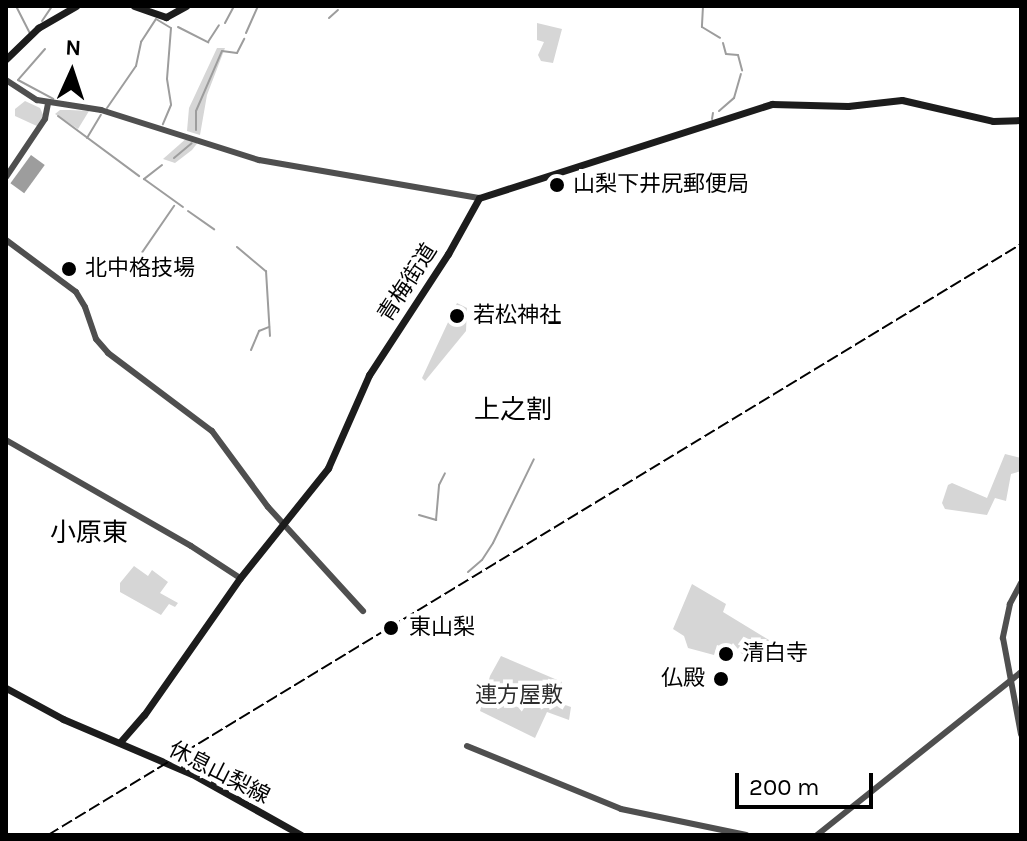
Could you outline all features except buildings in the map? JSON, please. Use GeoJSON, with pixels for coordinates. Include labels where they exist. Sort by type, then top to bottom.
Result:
{"type":"FeatureCollection","features":[{"type":"Feature","properties":{"kind":"main road"},"geometry":{"type":"LineString","coordinates":[[6,59],[38,28],[76,6]]}},
{"type":"Feature","properties":{"kind":"main road"},"geometry":{"type":"LineString","coordinates":[[134,6],[166,17],[186,6]]}},
{"type":"Feature","properties":{"kind":"main road"},"geometry":{"type":"LineString","coordinates":[[479,198],[772,104],[848,106],[902,100],[993,121],[1021,120]]}},
{"type":"Feature","properties":{"kind":"main road","name":"青梅街道"},"geometry":{"type":"LineString","coordinates":[[121,741],[144,715],[240,578],[328,468],[369,375],[448,254],[479,198]]}},
{"type":"Feature","properties":{"kind":"main road"},"geometry":{"type":"LineString","coordinates":[[6,688],[63,719],[121,741]]}},
{"type":"Feature","properties":{"kind":"main road","name":"休息山梨線"},"geometry":{"type":"LineString","coordinates":[[121,741],[140,753],[192,774],[301,835]]}},
{"type":"Feature","properties":{"kind":"street"},"geometry":{"type":"LineString","coordinates":[[6,80],[30,97],[48,103],[101,110],[259,160],[479,198]]}},
{"type":"Feature","properties":{"kind":"street"},"geometry":{"type":"LineString","coordinates":[[6,177],[45,119],[48,103]]}},
{"type":"Feature","properties":{"kind":"street"},"geometry":{"type":"LineString","coordinates":[[6,240],[76,292],[96,339],[108,353],[212,431],[284,524],[363,611]]}},
{"type":"Feature","properties":{"kind":"street"},"geometry":{"type":"LineString","coordinates":[[6,440],[191,546],[240,578]]}},
{"type":"Feature","properties":{"kind":"street"},"geometry":{"type":"LineString","coordinates":[[1021,583],[1003,629],[1004,653],[1021,734]]}},
{"type":"Feature","properties":{"kind":"street"},"geometry":{"type":"LineString","coordinates":[[817,835],[1021,672]]}},
{"type":"Feature","properties":{"kind":"street"},"geometry":{"type":"LineString","coordinates":[[467,746],[621,809],[746,835]]}},
{"type":"Feature","properties":{"kind":"green space"},"geometry":{"type":"Polygon","coordinates":[[[537,23],[562,29],[553,63],[541,61],[538,55],[544,42],[537,40],[537,23]]]}},
{"type":"Feature","properties":{"kind":"green space"},"geometry":{"type":"Polygon","coordinates":[[[217,48],[225,48],[207,95],[200,135],[187,131],[189,108],[217,48]]]}},
{"type":"Feature","properties":{"kind":"green space"},"geometry":{"type":"Polygon","coordinates":[[[25,101],[40,108],[45,119],[39,127],[15,116],[15,109],[25,101]]]}},
{"type":"Feature","properties":{"kind":"green space"},"geometry":{"type":"Polygon","coordinates":[[[60,110],[89,111],[78,129],[55,114],[60,110]]]}},
{"type":"Feature","properties":{"kind":"green space"},"geometry":{"type":"Polygon","coordinates":[[[188,137],[199,141],[192,150],[175,163],[163,159],[188,137]]]}},
{"type":"Feature","properties":{"kind":"green space"},"geometry":{"type":"Polygon","coordinates":[[[457,303],[467,308],[466,331],[425,381],[422,378],[457,303]]]}},
{"type":"Feature","properties":{"kind":"green space"},"geometry":{"type":"Polygon","coordinates":[[[1005,454],[1021,458],[1021,471],[1011,474],[1006,501],[995,498],[987,515],[945,509],[942,503],[948,485],[952,483],[987,498],[1005,454]]]}},
{"type":"Feature","properties":{"kind":"green space"},"geometry":{"type":"Polygon","coordinates":[[[134,566],[148,576],[152,570],[168,582],[160,593],[178,603],[175,607],[169,604],[161,615],[120,592],[120,583],[134,566]]]}},
{"type":"Feature","properties":{"kind":"green space"},"geometry":{"type":"Polygon","coordinates":[[[692,584],[726,604],[723,612],[769,640],[764,656],[742,654],[733,643],[729,649],[717,645],[714,655],[688,648],[684,636],[673,629],[692,584]]]}},
{"type":"Feature","properties":{"kind":"green space","name":"連方屋敷"},"geometry":{"type":"Polygon","coordinates":[[[501,656],[562,682],[554,701],[571,707],[569,720],[547,712],[535,738],[480,711],[490,676],[501,656]]]}},
{"type":"Feature","properties":{"kind":"shaded area"},"geometry":{"type":"Polygon","coordinates":[[[31,155],[45,165],[24,193],[10,183],[31,155]]]}},
{"type":"Feature","properties":{"kind":"waterway"},"geometry":{"type":"LineString","coordinates":[[16,6],[30,33]]}},
{"type":"Feature","properties":{"kind":"waterway"},"geometry":{"type":"LineString","coordinates":[[42,21],[52,6]]}},
{"type":"Feature","properties":{"kind":"waterway"},"geometry":{"type":"LineString","coordinates":[[225,23],[234,6]]}},
{"type":"Feature","properties":{"kind":"waterway"},"geometry":{"type":"LineString","coordinates":[[246,33],[258,6]]}},
{"type":"Feature","properties":{"kind":"waterway"},"geometry":{"type":"LineString","coordinates":[[703,6],[702,27],[720,38]]}},
{"type":"Feature","properties":{"kind":"waterway"},"geometry":{"type":"LineString","coordinates":[[329,18],[338,10]]}},
{"type":"Feature","properties":{"kind":"waterway"},"geometry":{"type":"LineString","coordinates":[[107,108],[136,66],[141,42],[156,19],[171,28],[167,79],[171,105],[163,124]]}},
{"type":"Feature","properties":{"kind":"waterway"},"geometry":{"type":"LineString","coordinates":[[178,27],[208,42],[219,25]]}},
{"type":"Feature","properties":{"kind":"waterway"},"geometry":{"type":"LineString","coordinates":[[196,130],[196,111],[222,51],[237,53],[244,39]]}},
{"type":"Feature","properties":{"kind":"waterway"},"geometry":{"type":"LineString","coordinates":[[723,43],[726,54],[738,55],[742,70]]}},
{"type":"Feature","properties":{"kind":"waterway"},"geometry":{"type":"LineString","coordinates":[[45,49],[18,80],[53,99]]}},
{"type":"Feature","properties":{"kind":"waterway"},"geometry":{"type":"LineString","coordinates":[[719,111],[734,98],[741,74]]}},
{"type":"Feature","properties":{"kind":"waterway"},"geometry":{"type":"LineString","coordinates":[[712,119],[713,113]]}},
{"type":"Feature","properties":{"kind":"waterway"},"geometry":{"type":"LineString","coordinates":[[87,138],[101,115]]}},
{"type":"Feature","properties":{"kind":"waterway"},"geometry":{"type":"LineString","coordinates":[[58,116],[139,176]]}},
{"type":"Feature","properties":{"kind":"waterway"},"geometry":{"type":"LineString","coordinates":[[174,158],[192,143]]}},
{"type":"Feature","properties":{"kind":"waterway"},"geometry":{"type":"LineString","coordinates":[[162,165],[144,179],[183,207]]}},
{"type":"Feature","properties":{"kind":"waterway"},"geometry":{"type":"LineString","coordinates":[[130,270],[174,206]]}},
{"type":"Feature","properties":{"kind":"waterway"},"geometry":{"type":"LineString","coordinates":[[188,211],[214,229]]}},
{"type":"Feature","properties":{"kind":"waterway"},"geometry":{"type":"LineString","coordinates":[[237,247],[266,271],[270,336]]}},
{"type":"Feature","properties":{"kind":"waterway"},"geometry":{"type":"LineString","coordinates":[[251,350],[259,331],[269,327]]}},
{"type":"Feature","properties":{"kind":"waterway"},"geometry":{"type":"LineString","coordinates":[[468,572],[482,560],[493,543],[534,459]]}},
{"type":"Feature","properties":{"kind":"waterway"},"geometry":{"type":"LineString","coordinates":[[419,515],[436,520],[439,485],[445,473]]}},
{"type":"Feature","properties":{"kind":"railway"},"geometry":{"type":"LineString","coordinates":[[48,835],[1021,244]]}},
{"type":"Feature","properties":{"kind":"place","name":"山梨下井尻郵便局"},"geometry":{"type":"Point","coordinates":[557,185]}},
{"type":"Feature","properties":{"kind":"place","name":"北中格技場"},"geometry":{"type":"Point","coordinates":[69,269]}},
{"type":"Feature","properties":{"kind":"place","name":"若松神社"},"geometry":{"type":"Point","coordinates":[457,316]}},
{"type":"Feature","properties":{"kind":"place","name":"東山梨"},"geometry":{"type":"Point","coordinates":[391,628]}},
{"type":"Feature","properties":{"kind":"place","name":"清白寺"},"geometry":{"type":"Point","coordinates":[726,654]}},
{"type":"Feature","properties":{"kind":"place","name":"仏殿"},"geometry":{"type":"Point","coordinates":[721,679]}},
{"type":"Feature","properties":{"kind":"district","name":"上之割"},"geometry":{"type":"Point","coordinates":[513,410]}},
{"type":"Feature","properties":{"kind":"district","name":"小原東"},"geometry":{"type":"Point","coordinates":[89,533]}}]}
